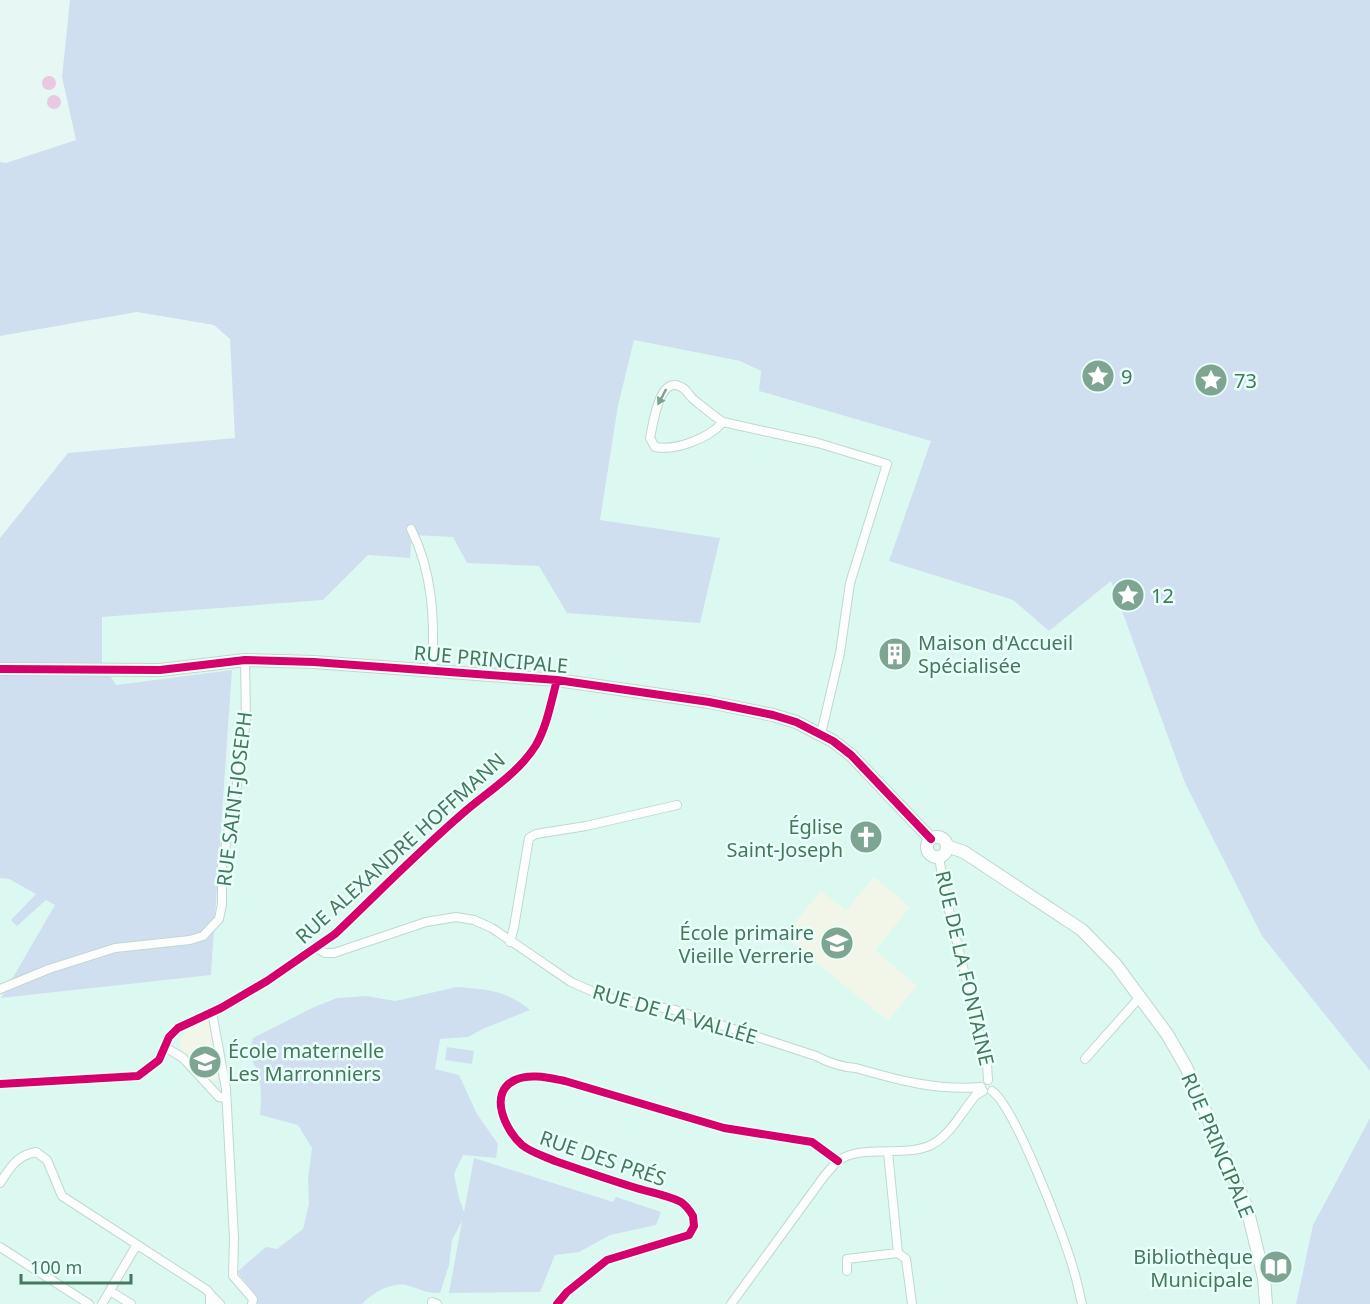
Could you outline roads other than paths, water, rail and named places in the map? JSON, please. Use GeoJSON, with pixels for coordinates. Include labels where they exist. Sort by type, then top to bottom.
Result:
{"type":"FeatureCollection","features":[{"type":"Feature","properties":{"kind":"street"},"geometry":{"type":"LineString","coordinates":[[723,422],[717,429],[694,441],[663,449],[655,447],[650,438],[661,393],[667,388],[677,386],[683,388],[723,422],[818,443],[886,464],[850,583],[840,653],[821,734]]}},
{"type":"Feature","properties":{"kind":"street"},"geometry":{"type":"LineString","coordinates":[[411,529],[428,574],[434,645],[432,670]]}},
{"type":"Feature","properties":{"kind":"street","name":"RUE PRINCIPALE"},"geometry":{"type":"LineString","coordinates":[[0,669],[160,670],[245,660],[432,670],[557,680],[666,694],[727,705],[788,720],[821,734],[851,755],[931,839],[927,846],[931,855],[943,851],[964,852],[1082,930],[1116,965],[1167,1034],[1186,1067],[1247,1208],[1264,1278],[1266,1304]]}},
{"type":"Feature","properties":{"kind":"street","name":"RUE SAINT-JOSEPH"},"geometry":{"type":"LineString","coordinates":[[0,989],[49,969],[115,948],[159,945],[203,936],[219,920],[223,900],[222,866],[246,721],[245,660]]}},
{"type":"Feature","properties":{"kind":"street","name":"RUE ALEXANDRE HOFFMANN"},"geometry":{"type":"LineString","coordinates":[[0,1084],[138,1076],[159,1059],[172,1032],[267,981],[316,948],[335,934],[462,814],[528,757],[540,738],[557,680]]}},
{"type":"Feature","properties":{"kind":"street"},"geometry":{"type":"LineString","coordinates":[[510,942],[528,838],[536,834],[596,824],[677,805]]}},
{"type":"Feature","properties":{"kind":"street","name":"RUE DE LA FONTAINE"},"geometry":{"type":"LineString","coordinates":[[943,851],[945,894],[987,1064],[988,1080],[994,1085],[985,1090]]}},
{"type":"Feature","properties":{"kind":"street","name":"RUE DE LA VALLÉE"},"geometry":{"type":"LineString","coordinates":[[316,948],[325,953],[334,953],[426,922],[456,917],[474,920],[492,928],[571,982],[608,998],[675,1010],[816,1056],[844,1068],[856,1068],[925,1086],[985,1090]]}},
{"type":"Feature","properties":{"kind":"street"},"geometry":{"type":"LineString","coordinates":[[1085,1059],[1140,997]]}},
{"type":"Feature","properties":{"kind":"street"},"geometry":{"type":"LineString","coordinates":[[212,1012],[226,1089],[234,1238],[233,1276],[253,1299],[252,1304]]}},
{"type":"Feature","properties":{"kind":"street"},"geometry":{"type":"LineString","coordinates":[[165,1047],[183,1058],[219,1097],[225,1098]]}},
{"type":"Feature","properties":{"kind":"street","name":"RUE DES PRÉS"},"geometry":{"type":"LineString","coordinates":[[557,1304],[567,1292],[607,1260],[689,1235],[694,1226],[693,1216],[680,1202],[595,1175],[534,1153],[523,1146],[503,1117],[500,1103],[502,1093],[516,1080],[542,1077],[564,1081],[724,1128],[812,1142],[838,1161]]}},
{"type":"Feature","properties":{"kind":"street"},"geometry":{"type":"LineString","coordinates":[[731,1304],[825,1175],[838,1161],[850,1155],[916,1150],[931,1145],[952,1126],[976,1095],[985,1090]]}},
{"type":"Feature","properties":{"kind":"street","name":"RUE DE LA FONTAINE"},"geometry":{"type":"LineString","coordinates":[[985,1090],[1001,1099],[1022,1139],[1064,1241],[1082,1304]]}},
{"type":"Feature","properties":{"kind":"street"},"geometry":{"type":"LineString","coordinates":[[0,1183],[16,1161],[25,1154],[36,1152],[48,1160],[62,1196],[209,1292],[220,1304]]}},
{"type":"Feature","properties":{"kind":"street"},"geometry":{"type":"LineString","coordinates":[[888,1152],[898,1253]]}},
{"type":"Feature","properties":{"kind":"street"},"geometry":{"type":"LineString","coordinates":[[102,1304],[136,1246]]}},
{"type":"Feature","properties":{"kind":"street"},"geometry":{"type":"LineString","coordinates":[[0,1247],[89,1304]]}},
{"type":"Feature","properties":{"kind":"street"},"geometry":{"type":"LineString","coordinates":[[847,1271],[847,1260],[898,1253],[906,1259],[912,1304]]}},
{"type":"Feature","properties":{"kind":"street"},"geometry":{"type":"LineString","coordinates":[[110,1291],[131,1304]]}},
{"type":"Feature","properties":{"kind":"street"},"geometry":{"type":"LineString","coordinates":[[209,1292],[210,1304]]}},
{"type":"Feature","properties":{"kind":"place","name":"9"},"geometry":{"type":"Point","coordinates":[1098,376]}},
{"type":"Feature","properties":{"kind":"place","name":"73"},"geometry":{"type":"Point","coordinates":[1211,380]}},
{"type":"Feature","properties":{"kind":"place","name":"12"},"geometry":{"type":"Point","coordinates":[1128,595]}},
{"type":"Feature","properties":{"kind":"place","name":"Maison d'Accueil Spécialisée"},"geometry":{"type":"Point","coordinates":[895,654]}},
{"type":"Feature","properties":{"kind":"place","name":"Église Saint-Joseph"},"geometry":{"type":"Point","coordinates":[866,837]}},
{"type":"Feature","properties":{"kind":"place","name":"École primaire Vieille Verrerie"},"geometry":{"type":"Point","coordinates":[837,943]}},
{"type":"Feature","properties":{"kind":"place","name":"École maternelle Les Marronniers"},"geometry":{"type":"Point","coordinates":[205,1062]}},
{"type":"Feature","properties":{"kind":"place","name":"Bibliothèque Municipale"},"geometry":{"type":"Point","coordinates":[1276,1267]}}]}
